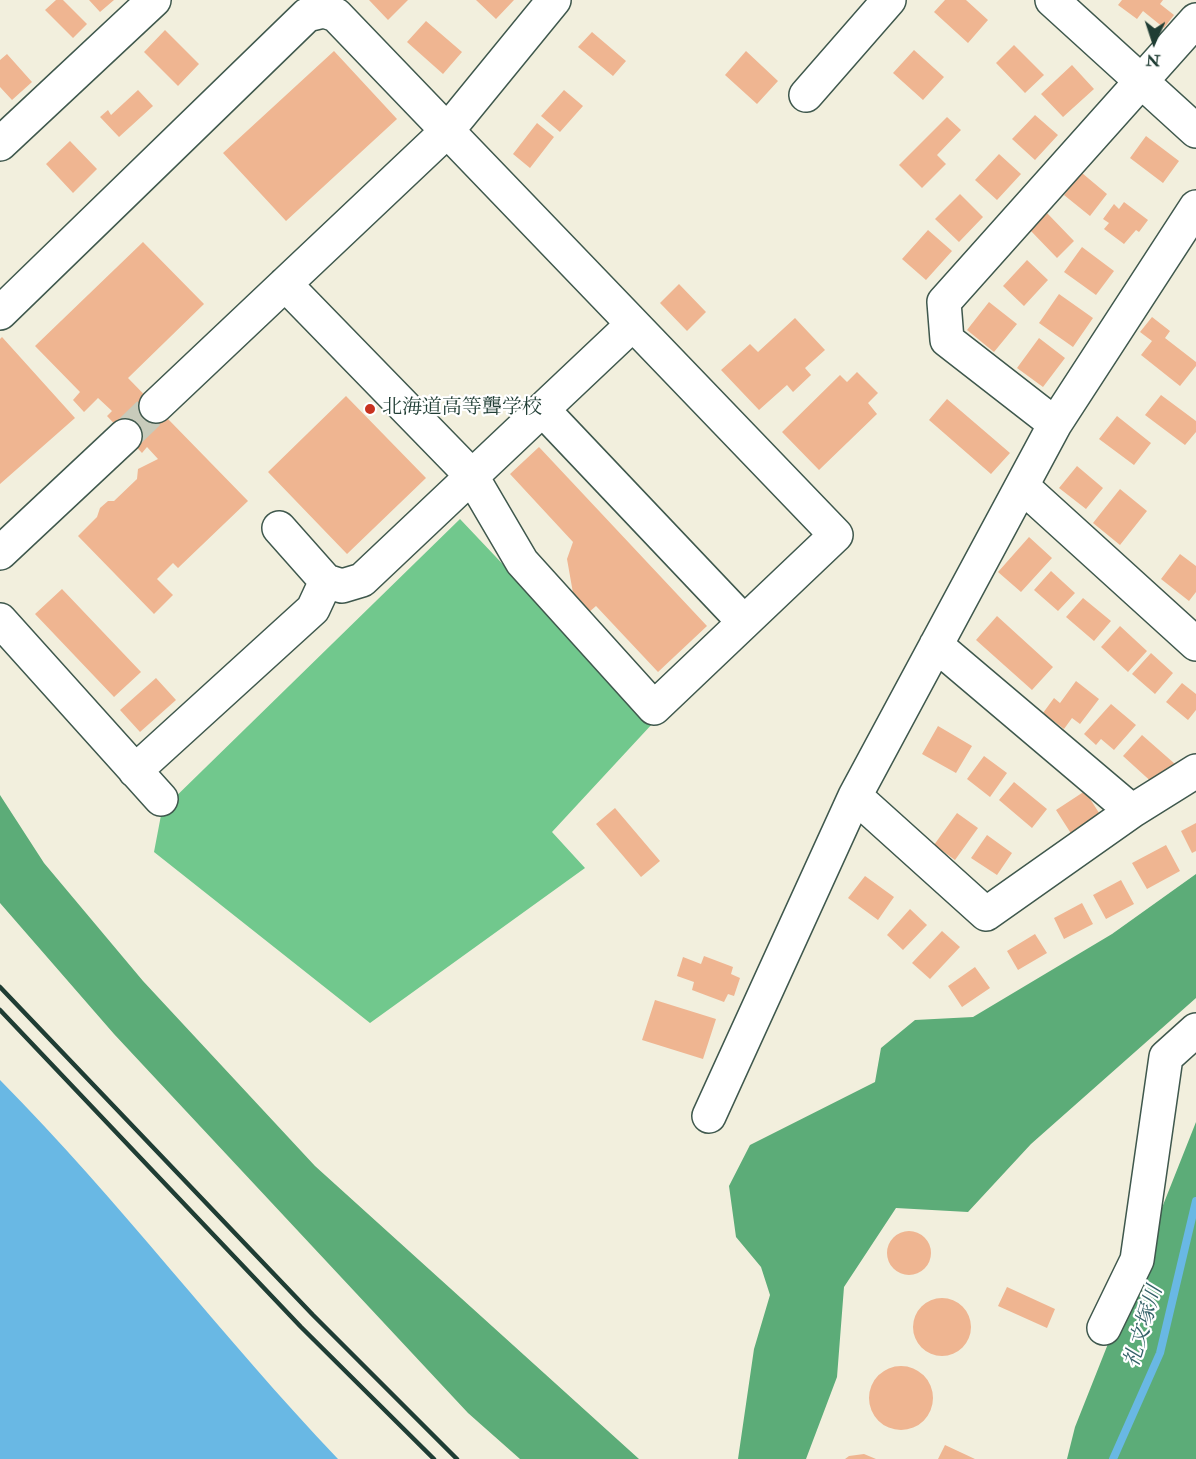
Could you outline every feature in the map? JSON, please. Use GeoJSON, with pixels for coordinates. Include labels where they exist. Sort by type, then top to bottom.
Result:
{"type":"FeatureCollection","features":[{"type":"Feature","properties":{"kind":"street"},"geometry":{"type":"LineString","coordinates":[[0,144],[154,0]]}},
{"type":"Feature","properties":{"kind":"street"},"geometry":{"type":"LineString","coordinates":[[156,406],[447,131],[554,0]]}},
{"type":"Feature","properties":{"kind":"street"},"geometry":{"type":"LineString","coordinates":[[806,95],[889,0]]}},
{"type":"Feature","properties":{"kind":"street"},"geometry":{"type":"LineString","coordinates":[[1052,0],[1196,131]]}},
{"type":"Feature","properties":{"kind":"street"},"geometry":{"type":"LineString","coordinates":[[0,313],[308,15],[324,11],[336,15],[836,535],[654,708],[522,562],[471,475],[285,285]]}},
{"type":"Feature","properties":{"kind":"street"},"geometry":{"type":"LineString","coordinates":[[1055,424],[947,340],[944,302],[1196,20]]}},
{"type":"Feature","properties":{"kind":"street"},"geometry":{"type":"LineString","coordinates":[[710,1116],[855,796],[1055,424],[1196,207]]}},
{"type":"Feature","properties":{"kind":"street"},"geometry":{"type":"LineString","coordinates":[[279,528],[326,581],[342,586],[362,580],[633,324]]}},
{"type":"Feature","properties":{"kind":"street"},"geometry":{"type":"LineString","coordinates":[[543,410],[744,622]]}},
{"type":"Feature","properties":{"kind":"street"},"geometry":{"type":"LineString","coordinates":[[0,553],[125,436]]}},
{"type":"Feature","properties":{"kind":"street"},"geometry":{"type":"LineString","coordinates":[[1022,486],[1196,644]]}},
{"type":"Feature","properties":{"kind":"street"},"geometry":{"type":"LineString","coordinates":[[135,771],[313,609],[326,581]]}},
{"type":"Feature","properties":{"kind":"street"},"geometry":{"type":"LineString","coordinates":[[0,620],[161,799]]}},
{"type":"Feature","properties":{"kind":"street"},"geometry":{"type":"LineString","coordinates":[[936,645],[1132,812]]}},
{"type":"Feature","properties":{"kind":"street"},"geometry":{"type":"LineString","coordinates":[[855,796],[986,914],[1132,812],[1196,771]]}},
{"type":"Feature","properties":{"kind":"street"},"geometry":{"type":"LineString","coordinates":[[1104,1328],[1137,1260],[1166,1057],[1196,1030]]}},
{"type":"Feature","properties":{"kind":"green space"},"geometry":{"type":"Polygon","coordinates":[[[460,519],[653,723],[552,832],[585,868],[370,1023],[154,852],[162,810],[460,519]]]}},
{"type":"Feature","properties":{"kind":"green space"},"geometry":{"type":"Polygon","coordinates":[[[0,795],[44,863],[143,981],[315,1166],[639,1459],[520,1459],[468,1413],[114,1034],[0,903],[0,795]]]}},
{"type":"Feature","properties":{"kind":"green space"},"geometry":{"type":"Polygon","coordinates":[[[1196,874],[1196,998],[1031,1144],[968,1212],[896,1208],[844,1287],[837,1377],[806,1459],[738,1459],[754,1349],[770,1295],[761,1267],[736,1237],[729,1186],[750,1145],[875,1082],[881,1048],[915,1020],[973,1017],[1112,934],[1196,874]]]}},
{"type":"Feature","properties":{"kind":"green space"},"geometry":{"type":"Polygon","coordinates":[[[1196,1122],[1196,1459],[1067,1459],[1075,1427],[1196,1122]]]}},
{"type":"Feature","properties":{"kind":"water"},"geometry":{"type":"Polygon","coordinates":[[[0,1080],[87,1173],[253,1365],[338,1459],[0,1459],[0,1080]]]}},
{"type":"Feature","properties":{"kind":"building"},"geometry":{"type":"Polygon","coordinates":[[[56,0],[63,0],[87,24],[73,38],[45,10],[56,0]]]}},
{"type":"Feature","properties":{"kind":"building"},"geometry":{"type":"Polygon","coordinates":[[[89,0],[114,0],[100,12],[89,0]]]}},
{"type":"Feature","properties":{"kind":"building"},"geometry":{"type":"Polygon","coordinates":[[[369,0],[408,0],[388,20],[369,0]]]}},
{"type":"Feature","properties":{"kind":"building"},"geometry":{"type":"Polygon","coordinates":[[[476,0],[514,0],[496,19],[476,0]]]}},
{"type":"Feature","properties":{"kind":"building"},"geometry":{"type":"Polygon","coordinates":[[[945,0],[966,0],[988,20],[968,43],[934,12],[945,0]]]}},
{"type":"Feature","properties":{"kind":"building"},"geometry":{"type":"Polygon","coordinates":[[[1122,0],[1163,0],[1160,4],[1174,15],[1164,28],[1143,11],[1137,19],[1118,5],[1122,0]]]}},
{"type":"Feature","properties":{"kind":"building"},"geometry":{"type":"Polygon","coordinates":[[[426,21],[462,52],[443,74],[407,42],[426,21]]]}},
{"type":"Feature","properties":{"kind":"building"},"geometry":{"type":"Polygon","coordinates":[[[165,30],[199,64],[178,86],[144,52],[165,30]]]}},
{"type":"Feature","properties":{"kind":"building"},"geometry":{"type":"Polygon","coordinates":[[[592,32],[626,61],[613,76],[578,47],[592,32]]]}},
{"type":"Feature","properties":{"kind":"building"},"geometry":{"type":"Polygon","coordinates":[[[1014,45],[1044,75],[1025,93],[996,63],[1014,45]]]}},
{"type":"Feature","properties":{"kind":"building"},"geometry":{"type":"Polygon","coordinates":[[[914,50],[944,77],[923,100],[893,73],[914,50]]]}},
{"type":"Feature","properties":{"kind":"building"},"geometry":{"type":"Polygon","coordinates":[[[334,51],[397,119],[286,221],[223,153],[334,51]]]}},
{"type":"Feature","properties":{"kind":"building"},"geometry":{"type":"Polygon","coordinates":[[[746,51],[778,81],[757,104],[725,75],[746,51]]]}},
{"type":"Feature","properties":{"kind":"building"},"geometry":{"type":"Polygon","coordinates":[[[7,54],[32,82],[12,100],[0,87],[0,60],[7,54]]]}},
{"type":"Feature","properties":{"kind":"building"},"geometry":{"type":"Polygon","coordinates":[[[1072,65],[1094,89],[1063,117],[1041,94],[1072,65]]]}},
{"type":"Feature","properties":{"kind":"building"},"geometry":{"type":"Polygon","coordinates":[[[138,90],[153,106],[119,137],[100,117],[108,110],[111,115],[138,90]]]}},
{"type":"Feature","properties":{"kind":"building"},"geometry":{"type":"Polygon","coordinates":[[[564,90],[583,106],[560,132],[541,116],[564,90]]]}},
{"type":"Feature","properties":{"kind":"building"},"geometry":{"type":"Polygon","coordinates":[[[1035,115],[1058,135],[1035,160],[1012,139],[1035,115]]]}},
{"type":"Feature","properties":{"kind":"building"},"geometry":{"type":"Polygon","coordinates":[[[947,117],[961,130],[937,155],[946,164],[922,188],[899,165],[947,117]]]}},
{"type":"Feature","properties":{"kind":"building"},"geometry":{"type":"Polygon","coordinates":[[[537,123],[554,137],[530,168],[513,154],[537,123]]]}},
{"type":"Feature","properties":{"kind":"building"},"geometry":{"type":"Polygon","coordinates":[[[1146,136],[1179,161],[1163,183],[1130,158],[1146,136]]]}},
{"type":"Feature","properties":{"kind":"building"},"geometry":{"type":"Polygon","coordinates":[[[70,141],[97,169],[73,193],[46,164],[70,141]]]}},
{"type":"Feature","properties":{"kind":"building"},"geometry":{"type":"Polygon","coordinates":[[[999,154],[1021,174],[997,200],[975,180],[999,154]]]}},
{"type":"Feature","properties":{"kind":"building"},"geometry":{"type":"Polygon","coordinates":[[[1082,173],[1107,194],[1090,216],[1064,195],[1082,173]]]}},
{"type":"Feature","properties":{"kind":"building"},"geometry":{"type":"Polygon","coordinates":[[[960,194],[983,217],[959,242],[935,219],[960,194]]]}},
{"type":"Feature","properties":{"kind":"building"},"geometry":{"type":"Polygon","coordinates":[[[1124,202],[1148,220],[1139,232],[1136,230],[1124,244],[1104,229],[1109,223],[1103,219],[1114,204],[1119,209],[1124,202]]]}},
{"type":"Feature","properties":{"kind":"building"},"geometry":{"type":"Polygon","coordinates":[[[1047,213],[1074,241],[1057,258],[1030,230],[1047,213]]]}},
{"type":"Feature","properties":{"kind":"building"},"geometry":{"type":"Polygon","coordinates":[[[928,230],[952,251],[926,280],[902,259],[928,230]]]}},
{"type":"Feature","properties":{"kind":"building"},"geometry":{"type":"Polygon","coordinates":[[[143,242],[204,304],[128,378],[248,501],[178,568],[173,563],[157,579],[173,595],[154,614],[78,536],[97,517],[100,508],[108,501],[114,501],[137,479],[138,469],[158,459],[147,447],[142,453],[107,416],[112,411],[98,398],[84,412],[73,400],[80,392],[35,346],[143,242]]]}},
{"type":"Feature","properties":{"kind":"building"},"geometry":{"type":"Polygon","coordinates":[[[1082,247],[1114,271],[1096,295],[1064,272],[1082,247]]]}},
{"type":"Feature","properties":{"kind":"building"},"geometry":{"type":"Polygon","coordinates":[[[1027,260],[1048,280],[1024,306],[1003,286],[1027,260]]]}},
{"type":"Feature","properties":{"kind":"building"},"geometry":{"type":"Polygon","coordinates":[[[679,284],[706,312],[687,331],[660,303],[679,284]]]}},
{"type":"Feature","properties":{"kind":"building"},"geometry":{"type":"Polygon","coordinates":[[[1059,294],[1093,318],[1073,347],[1039,323],[1059,294]]]}},
{"type":"Feature","properties":{"kind":"building"},"geometry":{"type":"Polygon","coordinates":[[[989,302],[1017,324],[994,352],[967,330],[989,302]]]}},
{"type":"Feature","properties":{"kind":"building"},"geometry":{"type":"Polygon","coordinates":[[[1152,317],[1170,331],[1165,338],[1196,362],[1196,366],[1180,386],[1141,355],[1152,341],[1140,332],[1152,317]]]}},
{"type":"Feature","properties":{"kind":"building"},"geometry":{"type":"Polygon","coordinates":[[[795,318],[825,350],[805,368],[811,375],[793,392],[787,385],[759,410],[721,370],[750,344],[758,352],[795,318]]]}},
{"type":"Feature","properties":{"kind":"building"},"geometry":{"type":"Polygon","coordinates":[[[2,337],[75,418],[0,484],[0,339],[2,337]]]}},
{"type":"Feature","properties":{"kind":"building"},"geometry":{"type":"Polygon","coordinates":[[[1039,338],[1065,358],[1043,387],[1017,368],[1039,338]]]}},
{"type":"Feature","properties":{"kind":"building"},"geometry":{"type":"Polygon","coordinates":[[[857,372],[878,393],[868,403],[877,414],[819,470],[782,432],[840,375],[847,382],[857,372]]]}},
{"type":"Feature","properties":{"kind":"building"},"geometry":{"type":"Polygon","coordinates":[[[1161,395],[1196,421],[1196,432],[1185,445],[1145,415],[1161,395]]]}},
{"type":"Feature","properties":{"kind":"building"},"geometry":{"type":"Polygon","coordinates":[[[346,396],[426,478],[347,554],[268,472],[346,396]]]}},
{"type":"Feature","properties":{"kind":"building"},"geometry":{"type":"Polygon","coordinates":[[[947,399],[1010,453],[991,474],[929,420],[947,399]]]}},
{"type":"Feature","properties":{"kind":"building"},"geometry":{"type":"Polygon","coordinates":[[[1117,416],[1151,443],[1134,465],[1099,439],[1117,416]]]}},
{"type":"Feature","properties":{"kind":"building"},"geometry":{"type":"Polygon","coordinates":[[[539,447],[707,626],[658,672],[596,606],[588,613],[573,593],[567,559],[573,542],[510,474],[539,447]]]}},
{"type":"Feature","properties":{"kind":"building"},"geometry":{"type":"Polygon","coordinates":[[[1077,466],[1103,488],[1086,509],[1059,488],[1077,466]]]}},
{"type":"Feature","properties":{"kind":"building"},"geometry":{"type":"Polygon","coordinates":[[[1120,489],[1147,511],[1120,545],[1093,523],[1120,489]]]}},
{"type":"Feature","properties":{"kind":"building"},"geometry":{"type":"Polygon","coordinates":[[[1029,537],[1052,558],[1021,592],[998,572],[1029,537]]]}},
{"type":"Feature","properties":{"kind":"building"},"geometry":{"type":"Polygon","coordinates":[[[1180,554],[1196,566],[1196,592],[1189,601],[1161,579],[1180,554]]]}},
{"type":"Feature","properties":{"kind":"building"},"geometry":{"type":"Polygon","coordinates":[[[1051,571],[1075,593],[1058,611],[1034,590],[1051,571]]]}},
{"type":"Feature","properties":{"kind":"building"},"geometry":{"type":"Polygon","coordinates":[[[62,589],[141,672],[114,697],[35,614],[62,589]]]}},
{"type":"Feature","properties":{"kind":"building"},"geometry":{"type":"Polygon","coordinates":[[[1083,598],[1111,621],[1094,641],[1066,617],[1083,598]]]}},
{"type":"Feature","properties":{"kind":"building"},"geometry":{"type":"Polygon","coordinates":[[[997,616],[1053,667],[1032,690],[976,640],[997,616]]]}},
{"type":"Feature","properties":{"kind":"building"},"geometry":{"type":"Polygon","coordinates":[[[1120,626],[1147,651],[1128,672],[1101,647],[1120,626]]]}},
{"type":"Feature","properties":{"kind":"building"},"geometry":{"type":"Polygon","coordinates":[[[1151,653],[1173,673],[1155,694],[1132,674],[1151,653]]]}},
{"type":"Feature","properties":{"kind":"building"},"geometry":{"type":"Polygon","coordinates":[[[156,678],[176,700],[140,732],[120,710],[156,678]]]}},
{"type":"Feature","properties":{"kind":"building"},"geometry":{"type":"Polygon","coordinates":[[[1076,681],[1099,699],[1080,724],[1072,718],[1064,729],[1043,713],[1054,698],[1060,703],[1076,681]]]}},
{"type":"Feature","properties":{"kind":"building"},"geometry":{"type":"Polygon","coordinates":[[[1182,683],[1196,694],[1196,710],[1188,720],[1166,702],[1182,683]]]}},
{"type":"Feature","properties":{"kind":"building"},"geometry":{"type":"Polygon","coordinates":[[[1111,704],[1136,725],[1114,750],[1101,739],[1096,745],[1084,734],[1111,704]]]}},
{"type":"Feature","properties":{"kind":"building"},"geometry":{"type":"Polygon","coordinates":[[[938,726],[972,746],[956,773],[922,754],[938,726]]]}},
{"type":"Feature","properties":{"kind":"building"},"geometry":{"type":"Polygon","coordinates":[[[1142,735],[1175,764],[1156,786],[1123,756],[1142,735]]]}},
{"type":"Feature","properties":{"kind":"building"},"geometry":{"type":"Polygon","coordinates":[[[984,756],[1007,773],[990,797],[967,779],[984,756]]]}},
{"type":"Feature","properties":{"kind":"building"},"geometry":{"type":"Polygon","coordinates":[[[1014,782],[1047,809],[1032,828],[999,800],[1014,782]]]}},
{"type":"Feature","properties":{"kind":"building"},"geometry":{"type":"Polygon","coordinates":[[[1085,791],[1101,816],[1072,835],[1056,810],[1085,791]]]}},
{"type":"Feature","properties":{"kind":"building"},"geometry":{"type":"Polygon","coordinates":[[[615,808],[660,861],[641,877],[596,824],[615,808]]]}},
{"type":"Feature","properties":{"kind":"building"},"geometry":{"type":"Polygon","coordinates":[[[957,813],[978,828],[955,860],[934,845],[957,813]]]}},
{"type":"Feature","properties":{"kind":"building"},"geometry":{"type":"Polygon","coordinates":[[[1196,823],[1196,851],[1192,853],[1181,831],[1196,823]]]}},
{"type":"Feature","properties":{"kind":"building"},"geometry":{"type":"Polygon","coordinates":[[[987,835],[1012,853],[997,875],[971,858],[987,835]]]}},
{"type":"Feature","properties":{"kind":"building"},"geometry":{"type":"Polygon","coordinates":[[[1166,845],[1180,871],[1147,889],[1132,863],[1166,845]]]}},
{"type":"Feature","properties":{"kind":"building"},"geometry":{"type":"Polygon","coordinates":[[[865,876],[894,897],[878,920],[848,898],[865,876]]]}},
{"type":"Feature","properties":{"kind":"building"},"geometry":{"type":"Polygon","coordinates":[[[1121,880],[1134,904],[1106,919],[1093,895],[1121,880]]]}},
{"type":"Feature","properties":{"kind":"building"},"geometry":{"type":"Polygon","coordinates":[[[1082,903],[1093,924],[1064,939],[1054,918],[1082,903]]]}},
{"type":"Feature","properties":{"kind":"building"},"geometry":{"type":"Polygon","coordinates":[[[910,909],[927,925],[903,950],[887,935],[910,909]]]}},
{"type":"Feature","properties":{"kind":"building"},"geometry":{"type":"Polygon","coordinates":[[[942,931],[960,947],[930,979],[912,963],[942,931]]]}},
{"type":"Feature","properties":{"kind":"building"},"geometry":{"type":"Polygon","coordinates":[[[1035,934],[1047,953],[1018,970],[1007,951],[1035,934]]]}},
{"type":"Feature","properties":{"kind":"building"},"geometry":{"type":"Polygon","coordinates":[[[704,956],[733,967],[731,974],[740,978],[734,996],[728,994],[724,1002],[692,990],[694,982],[677,976],[683,957],[701,964],[704,956]]]}},
{"type":"Feature","properties":{"kind":"building"},"geometry":{"type":"Polygon","coordinates":[[[975,967],[990,988],[962,1007],[948,986],[975,967]]]}},
{"type":"Feature","properties":{"kind":"building"},"geometry":{"type":"Polygon","coordinates":[[[655,1000],[716,1019],[703,1059],[642,1040],[655,1000]]]}},
{"type":"Feature","properties":{"kind":"building"},"geometry":{"type":"Polygon","coordinates":[[[909,1231],[924,1238],[931,1253],[924,1268],[909,1275],[894,1268],[887,1253],[894,1238],[909,1231]]]}},
{"type":"Feature","properties":{"kind":"building"},"geometry":{"type":"Polygon","coordinates":[[[1007,1287],[1055,1309],[1047,1328],[998,1306],[1007,1287]]]}},
{"type":"Feature","properties":{"kind":"building"},"geometry":{"type":"Polygon","coordinates":[[[936,1298],[948,1298],[963,1306],[971,1321],[971,1333],[963,1348],[948,1356],[936,1356],[921,1348],[913,1333],[913,1321],[921,1306],[936,1298]]]}},
{"type":"Feature","properties":{"kind":"building"},"geometry":{"type":"Polygon","coordinates":[[[901,1366],[919,1372],[927,1380],[933,1398],[927,1416],[919,1424],[901,1430],[883,1424],[875,1416],[869,1398],[875,1380],[883,1372],[901,1366]]]}},
{"type":"Feature","properties":{"kind":"building"},"geometry":{"type":"Polygon","coordinates":[[[945,1445],[975,1459],[938,1459],[945,1445]]]}},
{"type":"Feature","properties":{"kind":"building"},"geometry":{"type":"Polygon","coordinates":[[[864,1454],[876,1459],[845,1459],[849,1456],[864,1454]]]}},
{"type":"Feature","properties":{"kind":"waterway","name":"礼文塚川"},"geometry":{"type":"LineString","coordinates":[[1113,1459],[1160,1353],[1196,1201]]}},
{"type":"Feature","properties":{"kind":"tunnel"},"geometry":{"type":"LineString","coordinates":[[125,436],[156,406]]}},
{"type":"Feature","properties":{"kind":"railway"},"geometry":{"type":"LineString","coordinates":[[0,987],[313,1315],[457,1459]]}},
{"type":"Feature","properties":{"kind":"railway"},"geometry":{"type":"LineString","coordinates":[[0,1010],[301,1327],[434,1459]]}},
{"type":"Feature","properties":{"kind":"place","name":"北海道高等聾学校"},"geometry":{"type":"Point","coordinates":[370,409]}}]}
